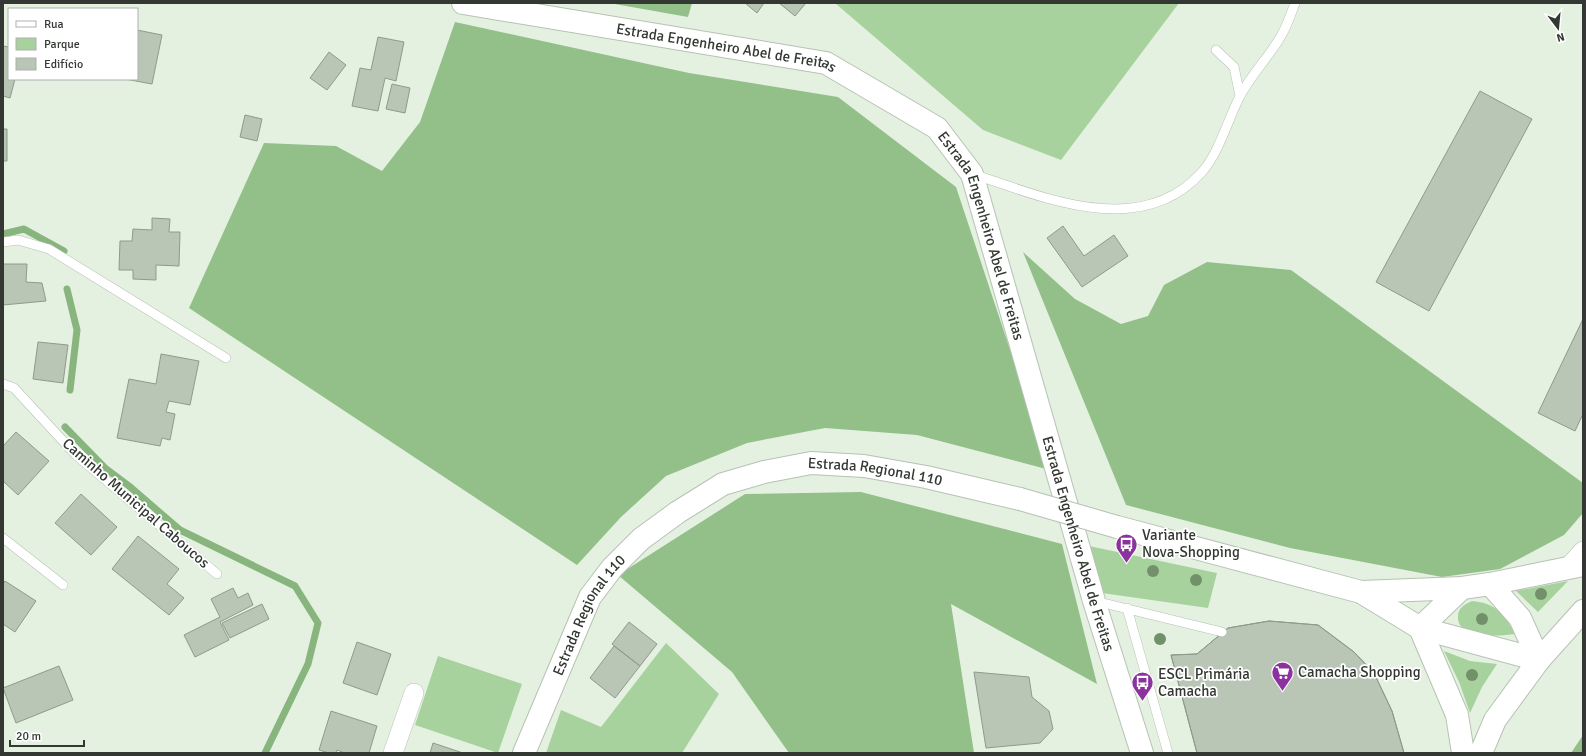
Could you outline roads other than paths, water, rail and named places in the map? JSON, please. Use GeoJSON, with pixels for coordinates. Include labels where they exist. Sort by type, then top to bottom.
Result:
{"type":"FeatureCollection","features":[{"type":"Feature","properties":{"kind":"main road","name":"Estrada Engenheiro Abel de Freitas"},"geometry":{"type":"LineString","coordinates":[[463,3],[826,63],[937,128],[972,174],[1094,601],[1142,753]]}},
{"type":"Feature","properties":{"kind":"main road","name":"Estrada Regional 110"},"geometry":{"type":"LineString","coordinates":[[524,753],[590,597],[612,568],[641,539],[678,512],[722,484],[764,472],[811,463],[864,466],[926,476],[1361,592],[1420,628],[1539,660]]}},
{"type":"Feature","properties":{"kind":"main road","name":"Estrada Regional 110"},"geometry":{"type":"LineString","coordinates":[[1361,592],[1462,588],[1575,567]]}},
{"type":"Feature","properties":{"kind":"main road"},"geometry":{"type":"LineString","coordinates":[[1490,584],[1520,618],[1539,660]]}},
{"type":"Feature","properties":{"kind":"main road"},"geometry":{"type":"LineString","coordinates":[[1462,588],[1420,628],[1457,715],[1463,753]]}},
{"type":"Feature","properties":{"kind":"main road"},"geometry":{"type":"LineString","coordinates":[[1481,753],[1495,720],[1539,660],[1583,611]]}},
{"type":"Feature","properties":{"kind":"street"},"geometry":{"type":"LineString","coordinates":[[1575,567],[1583,551]]}},
{"type":"Feature","properties":{"kind":"street"},"geometry":{"type":"LineString","coordinates":[[393,753],[414,693]]}},
{"type":"Feature","properties":{"kind":"lane"},"geometry":{"type":"LineString","coordinates":[[972,174],[1065,204],[1113,210],[1153,205],[1180,192],[1203,171],[1224,133],[1240,96],[1282,36],[1295,3]]}},
{"type":"Feature","properties":{"kind":"lane"},"geometry":{"type":"LineString","coordinates":[[1216,50],[1234,67],[1240,96]]}},
{"type":"Feature","properties":{"kind":"lane"},"geometry":{"type":"LineString","coordinates":[[3,242],[18,240],[49,249],[226,358]]}},
{"type":"Feature","properties":{"kind":"lane","name":"Caminho Municipal Caboucos"},"geometry":{"type":"LineString","coordinates":[[3,384],[14,388],[76,455],[218,574]]}},
{"type":"Feature","properties":{"kind":"lane"},"geometry":{"type":"LineString","coordinates":[[3,538],[63,585]]}},
{"type":"Feature","properties":{"kind":"lane"},"geometry":{"type":"LineString","coordinates":[[1094,601],[1222,632]]}},
{"type":"Feature","properties":{"kind":"lane"},"geometry":{"type":"LineString","coordinates":[[1127,608],[1168,753]]}},
{"type":"Feature","properties":{"kind":"waterway"},"geometry":{"type":"LineString","coordinates":[[3,234],[24,229],[64,251]]}},
{"type":"Feature","properties":{"kind":"waterway"},"geometry":{"type":"LineString","coordinates":[[67,289],[77,330],[70,390]]}},
{"type":"Feature","properties":{"kind":"waterway"},"geometry":{"type":"LineString","coordinates":[[65,427],[105,468],[129,486],[180,530],[295,586],[318,623],[308,664],[265,753]]}},
{"type":"Feature","properties":{"kind":"place","name":"Variante Nova-Shopping"},"geometry":{"type":"Point","coordinates":[1127,564]}},
{"type":"Feature","properties":{"kind":"place","name":"Camacha Shopping"},"geometry":{"type":"Point","coordinates":[1282,692]}},
{"type":"Feature","properties":{"kind":"place","name":"ESCL Primária Camacha"},"geometry":{"type":"Point","coordinates":[1143,702]}}]}
